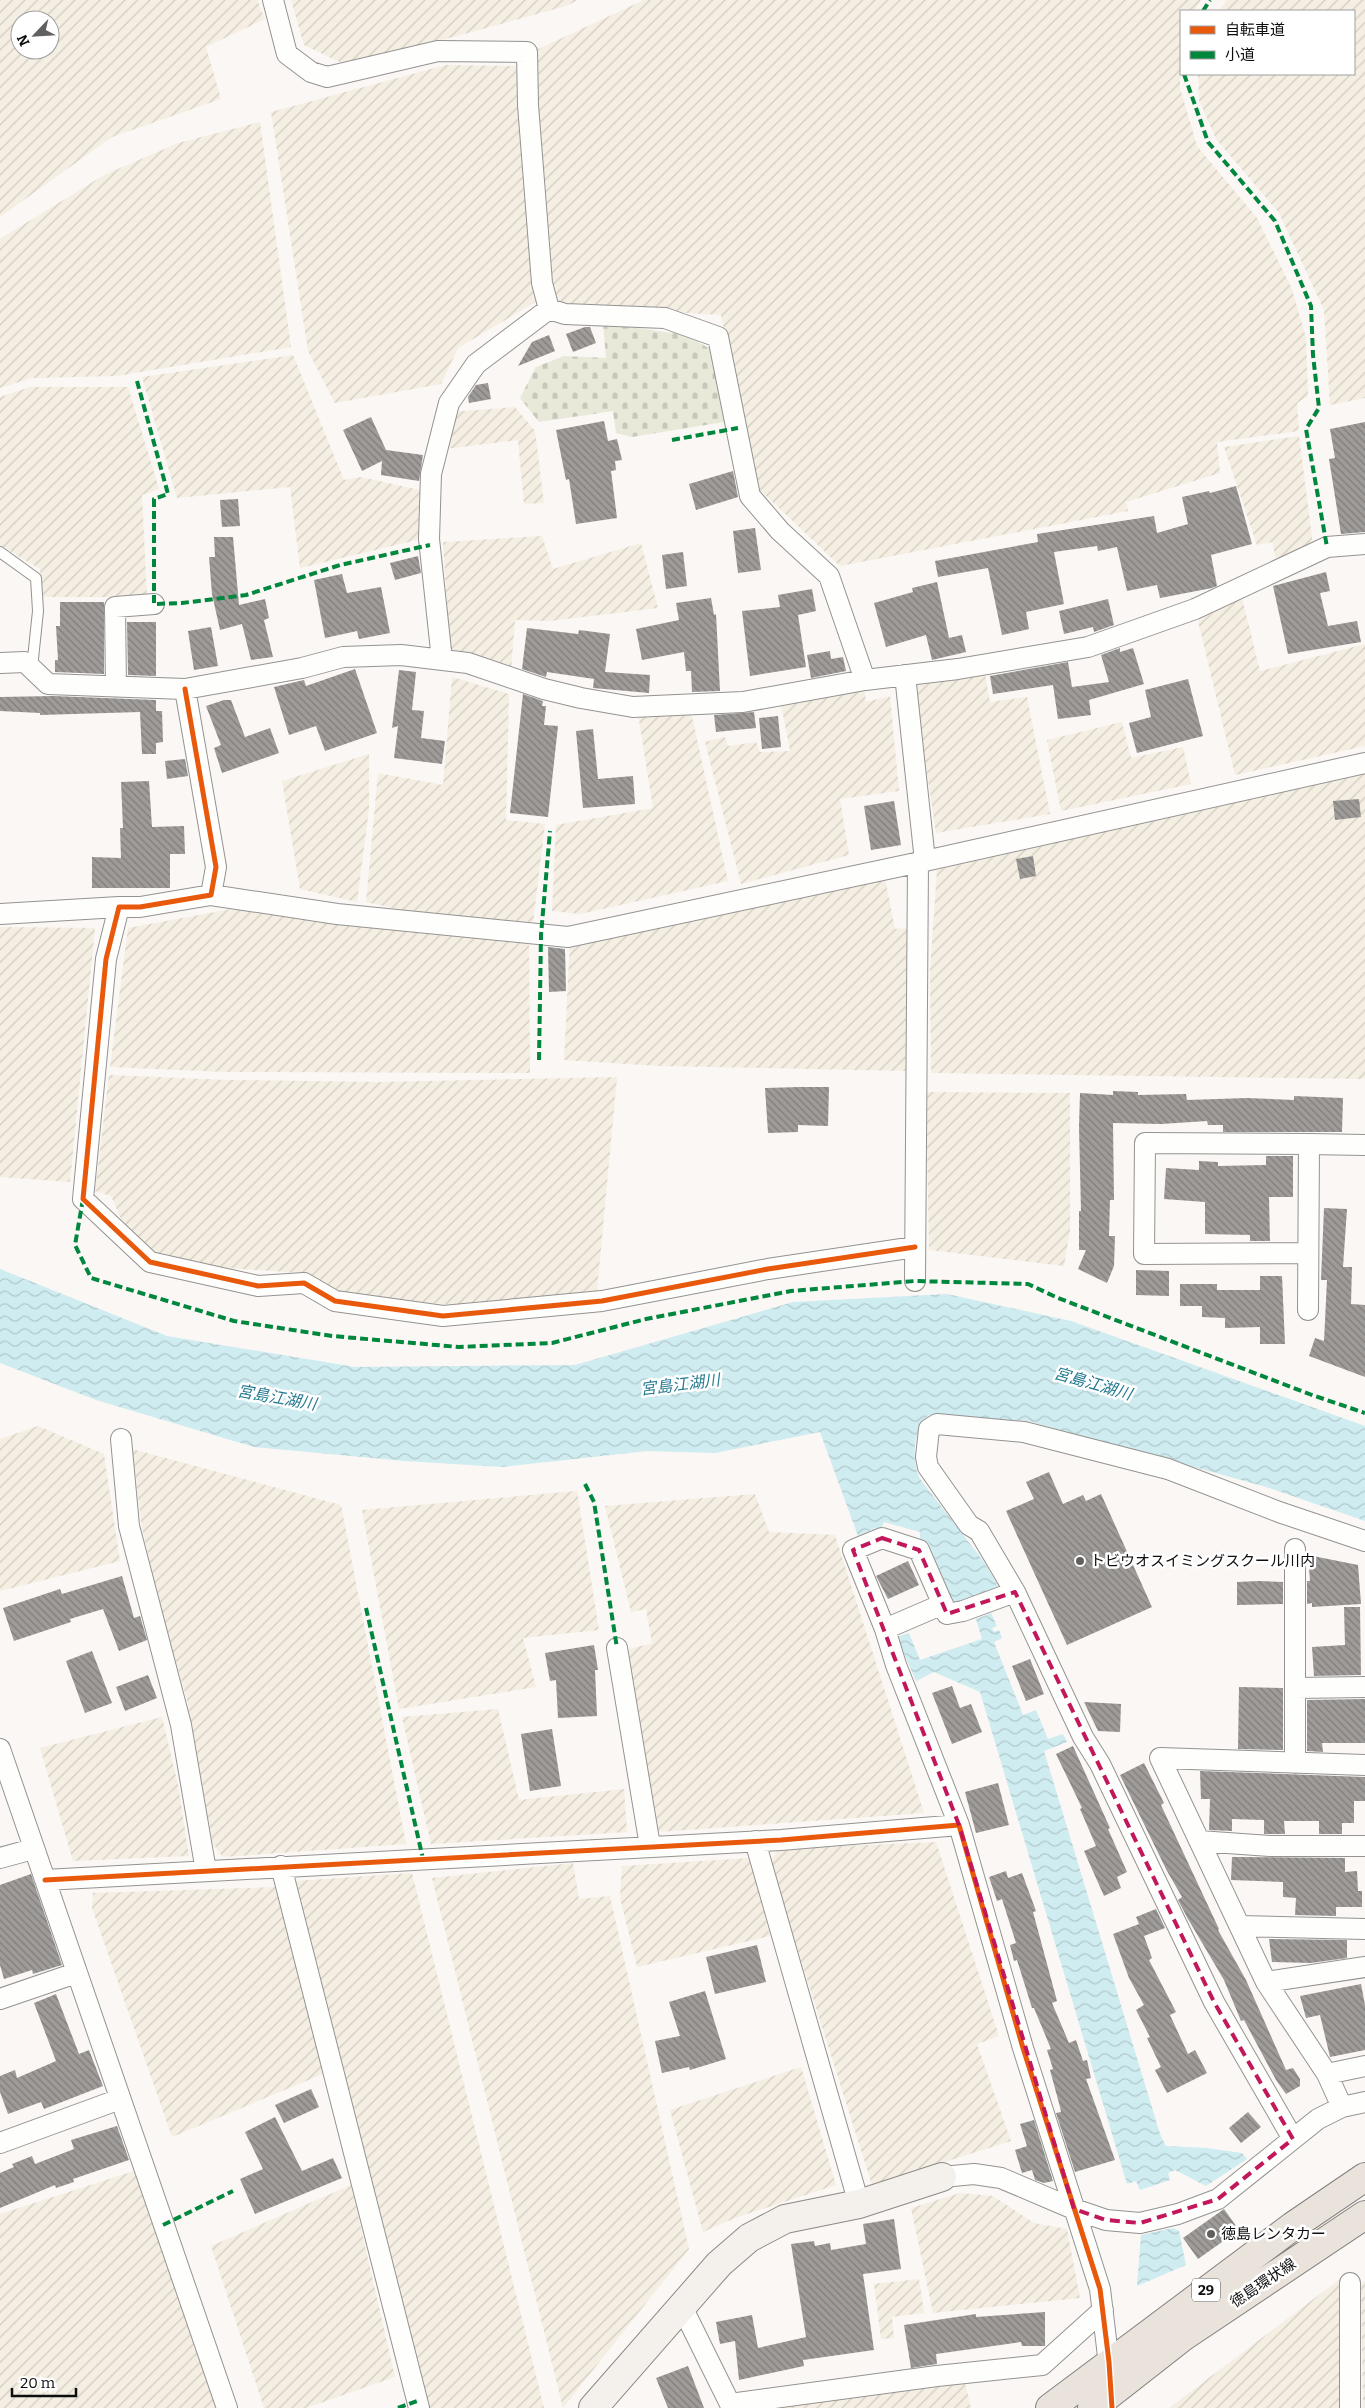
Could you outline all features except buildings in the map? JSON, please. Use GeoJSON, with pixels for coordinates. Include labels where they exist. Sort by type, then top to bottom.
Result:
{"type":"FeatureCollection","features":[{"type":"Feature","properties":{"kind":"main road","name":"徳島環状線"},"geometry":{"type":"LineString","coordinates":[[1050,2408],[1293,2226],[1365,2177]]}},
{"type":"Feature","properties":{"kind":"main road","name":"徳島環状線"},"geometry":{"type":"LineString","coordinates":[[1105,2403],[1184,2336],[1365,2215]]}},
{"type":"Feature","properties":{"kind":"street"},"geometry":{"type":"LineString","coordinates":[[274,0],[287,54],[311,72],[327,77],[438,51],[527,52],[528,105],[542,283],[550,309]]}},
{"type":"Feature","properties":{"kind":"street"},"geometry":{"type":"LineString","coordinates":[[442,660],[430,545],[430,483],[449,403],[476,364],[550,309]]}},
{"type":"Feature","properties":{"kind":"street"},"geometry":{"type":"LineString","coordinates":[[550,309],[565,314],[665,318],[718,337],[750,496],[780,531],[829,576],[865,680]]}},
{"type":"Feature","properties":{"kind":"street"},"geometry":{"type":"LineString","coordinates":[[0,663],[25,662],[48,684],[185,689],[302,668],[343,657],[401,655],[468,663],[544,689],[633,707],[744,702],[865,680],[1088,647],[1196,609],[1327,547],[1365,544]]}},
{"type":"Feature","properties":{"kind":"street"},"geometry":{"type":"LineString","coordinates":[[116,687],[114,607],[154,604]]}},
{"type":"Feature","properties":{"kind":"street"},"geometry":{"type":"LineString","coordinates":[[905,675],[921,861],[915,1281]]}},
{"type":"Feature","properties":{"kind":"street"},"geometry":{"type":"LineString","coordinates":[[185,689],[216,867],[211,895]]}},
{"type":"Feature","properties":{"kind":"street"},"geometry":{"type":"LineString","coordinates":[[0,914],[140,907],[211,895],[338,914],[568,937],[1365,763]]}},
{"type":"Feature","properties":{"kind":"street"},"geometry":{"type":"LineString","coordinates":[[119,907],[106,960],[83,1199],[150,1262],[258,1286],[304,1283],[334,1301],[443,1316],[602,1301],[768,1268],[915,1247]]}},
{"type":"Feature","properties":{"kind":"street"},"geometry":{"type":"LineString","coordinates":[[1308,1253],[1144,1254],[1145,1143],[1365,1145]]}},
{"type":"Feature","properties":{"kind":"street"},"geometry":{"type":"LineString","coordinates":[[1308,1310],[1309,1144]]}},
{"type":"Feature","properties":{"kind":"street"},"geometry":{"type":"LineString","coordinates":[[1293,2139],[1214,2002],[1100,1764],[1083,1737],[1015,1592],[979,1531],[969,1525],[928,1467],[926,1457],[929,1429],[937,1424],[1024,1432],[1168,1469],[1279,1512],[1365,1541]]}},
{"type":"Feature","properties":{"kind":"street"},"geometry":{"type":"LineString","coordinates":[[121,1439],[129,1526],[181,1725],[206,1871]]}},
{"type":"Feature","properties":{"kind":"street"},"geometry":{"type":"LineString","coordinates":[[1015,1592],[963,1611],[947,1614],[919,1550],[882,1538],[853,1550],[886,1629],[896,1666],[959,1825],[1023,2048],[1100,2289],[1109,2362],[1105,2403]]}},
{"type":"Feature","properties":{"kind":"street"},"geometry":{"type":"LineString","coordinates":[[1295,1549],[1295,1762]]}},
{"type":"Feature","properties":{"kind":"street"},"geometry":{"type":"LineString","coordinates":[[886,1629],[943,1604]]}},
{"type":"Feature","properties":{"kind":"street"},"geometry":{"type":"LineString","coordinates":[[617,1648],[650,1846]]}},
{"type":"Feature","properties":{"kind":"street"},"geometry":{"type":"LineString","coordinates":[[1295,1688],[1365,1687]]}},
{"type":"Feature","properties":{"kind":"street"},"geometry":{"type":"LineString","coordinates":[[0,1749],[227,2408]]}},
{"type":"Feature","properties":{"kind":"street"},"geometry":{"type":"LineString","coordinates":[[1342,2107],[1327,2074],[1266,1982],[1160,1758],[1365,1765]]}},
{"type":"Feature","properties":{"kind":"street"},"geometry":{"type":"LineString","coordinates":[[45,1880],[755,1841],[959,1825]]}},
{"type":"Feature","properties":{"kind":"street"},"geometry":{"type":"LineString","coordinates":[[755,1841],[859,2204]]}},
{"type":"Feature","properties":{"kind":"street"},"geometry":{"type":"LineString","coordinates":[[1199,1841],[1270,1846],[1365,1846]]}},
{"type":"Feature","properties":{"kind":"street"},"geometry":{"type":"LineString","coordinates":[[0,1858],[33,1848]]}},
{"type":"Feature","properties":{"kind":"street"},"geometry":{"type":"LineString","coordinates":[[281,1866],[419,2408]]}},
{"type":"Feature","properties":{"kind":"street"},"geometry":{"type":"LineString","coordinates":[[1240,1926],[1365,1929]]}},
{"type":"Feature","properties":{"kind":"street"},"geometry":{"type":"LineString","coordinates":[[1266,1982],[1365,1967]]}},
{"type":"Feature","properties":{"kind":"street"},"geometry":{"type":"LineString","coordinates":[[0,1999],[76,1973]]}},
{"type":"Feature","properties":{"kind":"street"},"geometry":{"type":"LineString","coordinates":[[1327,2074],[1365,2066]]}},
{"type":"Feature","properties":{"kind":"street"},"geometry":{"type":"LineString","coordinates":[[0,2143],[120,2099]]}},
{"type":"Feature","properties":{"kind":"street"},"geometry":{"type":"LineString","coordinates":[[593,2408],[719,2264],[750,2238],[785,2219],[859,2204],[942,2177],[974,2174],[1001,2178],[1074,2210],[1106,2220],[1140,2223],[1178,2214],[1218,2199],[1318,2119],[1342,2107],[1365,2102]]}},
{"type":"Feature","properties":{"kind":"street"},"geometry":{"type":"LineString","coordinates":[[1350,2283],[1350,2408]]}},
{"type":"Feature","properties":{"kind":"street"},"geometry":{"type":"LineString","coordinates":[[682,2306],[730,2404],[937,2376],[1042,2365],[1103,2310]]}},
{"type":"Feature","properties":{"kind":"lane"},"geometry":{"type":"LineString","coordinates":[[0,552],[36,578],[38,610],[32,669]]}},
{"type":"Feature","properties":{"kind":"highlighted area"},"geometry":{"type":"Polygon","coordinates":[[[882,1538],[919,1550],[947,1614],[1015,1592],[1214,2002],[1293,2139],[1218,2199],[1140,2223],[1106,2220],[1074,2209],[959,1825],[853,1550],[882,1538]]]}},
{"type":"Feature","properties":{"kind":"shaded area"},"geometry":{"type":"Polygon","coordinates":[[[0,0],[257,0],[265,19],[206,47],[221,99],[112,137],[0,217],[0,0]]]}},
{"type":"Feature","properties":{"kind":"shaded area"},"geometry":{"type":"Polygon","coordinates":[[[291,0],[578,0],[566,6],[346,65],[304,45],[291,0]]]}},
{"type":"Feature","properties":{"kind":"shaded area"},"geometry":{"type":"Polygon","coordinates":[[[644,0],[1201,0],[1195,10],[1180,10],[1180,88],[1197,146],[1257,218],[1292,289],[1306,338],[1308,396],[1297,403],[1299,431],[1217,442],[1220,473],[1126,502],[1128,511],[840,566],[758,488],[721,315],[572,306],[560,301],[553,292],[540,168],[536,50],[644,0]]]}},
{"type":"Feature","properties":{"kind":"shaded area"},"geometry":{"type":"Polygon","coordinates":[[[1227,0],[1365,0],[1365,398],[1330,405],[1324,310],[1279,213],[1216,139],[1199,100],[1198,75],[1355,75],[1355,10],[1220,10],[1227,0]]]}},
{"type":"Feature","properties":{"kind":"shaded area"},"geometry":{"type":"Polygon","coordinates":[[[446,65],[516,66],[539,300],[458,348],[441,384],[335,403],[308,351],[271,112],[446,65]]]}},
{"type":"Feature","properties":{"kind":"shaded area"},"geometry":{"type":"Polygon","coordinates":[[[260,122],[291,347],[117,376],[32,378],[0,388],[0,239],[104,175],[178,143],[260,122]]]}},
{"type":"Feature","properties":{"kind":"shaded area"},"geometry":{"type":"Polygon","coordinates":[[[293,355],[344,480],[361,477],[424,491],[421,539],[300,568],[290,487],[177,498],[142,377],[293,355]]]}},
{"type":"Feature","properties":{"kind":"shaded area"},"geometry":{"type":"Polygon","coordinates":[[[30,387],[128,387],[159,489],[142,495],[147,597],[43,597],[40,569],[0,545],[0,397],[30,387]]]}},
{"type":"Feature","properties":{"kind":"shaded area"},"geometry":{"type":"Polygon","coordinates":[[[515,407],[535,431],[544,503],[524,504],[518,440],[444,449],[452,412],[515,407]]]}},
{"type":"Feature","properties":{"kind":"shaded area"},"geometry":{"type":"Polygon","coordinates":[[[1299,436],[1313,545],[1276,559],[1272,542],[1257,545],[1224,447],[1299,436]]]}},
{"type":"Feature","properties":{"kind":"shaded area"},"geometry":{"type":"Polygon","coordinates":[[[542,536],[553,569],[641,543],[658,608],[550,621],[515,620],[511,670],[450,654],[443,542],[542,536]]]}},
{"type":"Feature","properties":{"kind":"shaded area"},"geometry":{"type":"Polygon","coordinates":[[[1242,598],[1260,671],[1365,644],[1365,746],[1235,775],[1198,621],[1242,598]]]}},
{"type":"Feature","properties":{"kind":"shaded area"},"geometry":{"type":"Polygon","coordinates":[[[985,675],[990,702],[1027,697],[1050,814],[936,833],[914,686],[985,675]]]}},
{"type":"Feature","properties":{"kind":"shaded area"},"geometry":{"type":"Polygon","coordinates":[[[452,677],[509,694],[506,820],[545,824],[533,922],[420,914],[366,902],[378,773],[443,785],[452,677]]]}},
{"type":"Feature","properties":{"kind":"shaded area"},"geometry":{"type":"Polygon","coordinates":[[[864,689],[866,702],[890,696],[899,791],[840,799],[849,855],[741,884],[705,742],[725,737],[728,746],[756,742],[760,752],[790,751],[781,704],[864,689]]]}},
{"type":"Feature","properties":{"kind":"shaded area"},"geometry":{"type":"Polygon","coordinates":[[[691,712],[728,881],[580,914],[552,911],[556,825],[653,808],[638,714],[691,712]]]}},
{"type":"Feature","properties":{"kind":"shaded area"},"geometry":{"type":"Polygon","coordinates":[[[1122,722],[1131,758],[1183,747],[1191,784],[1061,811],[1047,740],[1122,722]]]}},
{"type":"Feature","properties":{"kind":"shaded area"},"geometry":{"type":"Polygon","coordinates":[[[369,754],[369,809],[357,902],[300,889],[282,781],[369,754]]]}},
{"type":"Feature","properties":{"kind":"shaded area"},"geometry":{"type":"Polygon","coordinates":[[[1365,771],[1365,1079],[931,1073],[930,971],[937,870],[1365,771]]]}},
{"type":"Feature","properties":{"kind":"shaded area"},"geometry":{"type":"Polygon","coordinates":[[[885,878],[895,929],[910,928],[908,1071],[659,1066],[564,1060],[570,941],[885,878]]]}},
{"type":"Feature","properties":{"kind":"shaded area"},"geometry":{"type":"Polygon","coordinates":[[[231,909],[529,942],[530,1073],[225,1072],[110,1067],[128,928],[231,909]]]}},
{"type":"Feature","properties":{"kind":"shaded area"},"geometry":{"type":"Polygon","coordinates":[[[0,927],[95,928],[70,1182],[0,1177],[0,927]]]}},
{"type":"Feature","properties":{"kind":"shaded area"},"geometry":{"type":"Polygon","coordinates":[[[109,1075],[227,1080],[382,1082],[617,1077],[597,1291],[503,1304],[444,1304],[352,1297],[302,1273],[212,1267],[152,1254],[122,1221],[111,1196],[95,1191],[109,1075]]]}},
{"type":"Feature","properties":{"kind":"shaded area"},"geometry":{"type":"Polygon","coordinates":[[[926,1092],[1070,1093],[1070,1230],[1064,1266],[929,1250],[926,1092]]]}},
{"type":"Feature","properties":{"kind":"shaded area"},"geometry":{"type":"Polygon","coordinates":[[[38,1426],[104,1454],[120,1561],[0,1591],[0,1439],[38,1426]]]}},
{"type":"Feature","properties":{"kind":"shaded area"},"geometry":{"type":"Polygon","coordinates":[[[132,1449],[341,1505],[406,1844],[223,1857],[213,1844],[187,1700],[161,1609],[142,1528],[132,1449]]]}},
{"type":"Feature","properties":{"kind":"shaded area"},"geometry":{"type":"Polygon","coordinates":[[[577,1491],[599,1630],[523,1638],[536,1687],[399,1709],[362,1510],[577,1491]]]}},
{"type":"Feature","properties":{"kind":"shaded area"},"geometry":{"type":"Polygon","coordinates":[[[755,1494],[769,1532],[835,1535],[924,1813],[657,1832],[626,1650],[652,1643],[646,1609],[631,1612],[605,1506],[755,1494]]]}},
{"type":"Feature","properties":{"kind":"shaded area"},"geometry":{"type":"Polygon","coordinates":[[[498,1709],[519,1800],[624,1789],[627,1832],[431,1844],[402,1717],[498,1709]]]}},
{"type":"Feature","properties":{"kind":"shaded area"},"geometry":{"type":"Polygon","coordinates":[[[162,1717],[178,1785],[189,1856],[73,1861],[40,1748],[162,1717]]]}},
{"type":"Feature","properties":{"kind":"shaded area"},"geometry":{"type":"Polygon","coordinates":[[[936,1842],[999,2036],[977,2044],[1011,2141],[872,2185],[770,1862],[778,1849],[936,1842]]]}},
{"type":"Feature","properties":{"kind":"shaded area"},"geometry":{"type":"Polygon","coordinates":[[[750,1858],[770,1936],[637,1967],[620,1898],[622,1866],[750,1858]]]}},
{"type":"Feature","properties":{"kind":"shaded area"},"geometry":{"type":"Polygon","coordinates":[[[573,1863],[579,1899],[610,1896],[689,2249],[563,2408],[432,1878],[573,1863]]]}},
{"type":"Feature","properties":{"kind":"shaded area"},"geometry":{"type":"Polygon","coordinates":[[[412,1873],[544,2408],[428,2408],[295,1881],[412,1873]]]}},
{"type":"Feature","properties":{"kind":"shaded area"},"geometry":{"type":"Polygon","coordinates":[[[278,1887],[323,2074],[172,2137],[92,1908],[93,1893],[278,1887]]]}},
{"type":"Feature","properties":{"kind":"shaded area"},"geometry":{"type":"Polygon","coordinates":[[[801,2067],[836,2185],[735,2218],[703,2232],[670,2110],[801,2067]]]}},
{"type":"Feature","properties":{"kind":"shaded area"},"geometry":{"type":"Polygon","coordinates":[[[134,2171],[216,2408],[0,2408],[0,2214],[134,2171]]]}},
{"type":"Feature","properties":{"kind":"shaded area"},"geometry":{"type":"Polygon","coordinates":[[[351,2185],[395,2377],[306,2408],[264,2408],[211,2246],[351,2185]]]}},
{"type":"Feature","properties":{"kind":"shaded area"},"geometry":{"type":"Polygon","coordinates":[[[960,2193],[993,2196],[1034,2223],[1067,2229],[1080,2298],[933,2313],[911,2208],[960,2193]]]}},
{"type":"Feature","properties":{"kind":"shaded area"},"geometry":{"type":"Polygon","coordinates":[[[919,2279],[924,2313],[892,2317],[894,2338],[881,2339],[874,2284],[919,2279]]]}},
{"type":"Feature","properties":{"kind":"shaded area"},"geometry":{"type":"Polygon","coordinates":[[[1340,2279],[1340,2408],[1169,2408],[1340,2279]]]}},
{"type":"Feature","properties":{"kind":"shaded area"},"geometry":{"type":"Polygon","coordinates":[[[1365,2281],[1365,2408],[1363,2408],[1361,2284],[1365,2281]]]}},
{"type":"Feature","properties":{"kind":"shaded area"},"geometry":{"type":"Polygon","coordinates":[[[965,2383],[971,2408],[779,2408],[965,2383]]]}},
{"type":"Feature","properties":{"kind":"green space"},"geometry":{"type":"Polygon","coordinates":[[[603,323],[686,335],[712,350],[730,421],[632,437],[616,433],[613,411],[539,422],[520,398],[536,367],[564,356],[606,358],[603,323]]]}},
{"type":"Feature","properties":{"kind":"water","name":"宮島江湖川"},"geometry":{"type":"Polygon","coordinates":[[[0,1269],[167,1336],[355,1367],[575,1365],[793,1302],[947,1294],[1071,1321],[1365,1426],[1365,1521],[1266,1487],[1028,1421],[929,1415],[920,1428],[915,1445],[917,1472],[920,1479],[984,1562],[1001,1591],[961,1604],[953,1602],[928,1542],[920,1540],[920,1532],[884,1522],[881,1529],[875,1528],[858,1536],[820,1432],[715,1453],[647,1451],[502,1467],[405,1461],[254,1447],[96,1400],[0,1363],[0,1269]]]}},
{"type":"Feature","properties":{"kind":"water"},"geometry":{"type":"Polygon","coordinates":[[[991,1613],[997,1626],[992,1628],[994,1632],[999,1630],[1002,1638],[994,1642],[1023,1715],[1036,1710],[1048,1739],[1063,1734],[1067,1742],[1044,1751],[1160,2134],[1166,2146],[1207,2148],[1242,2153],[1247,2159],[1206,2186],[1175,2170],[1168,2173],[1170,2180],[1140,2190],[1136,2181],[1127,2184],[980,1692],[934,1672],[916,1681],[897,1637],[909,1633],[920,1660],[982,1639],[976,1619],[991,1613]]]}},
{"type":"Feature","properties":{"kind":"water"},"geometry":{"type":"Polygon","coordinates":[[[1173,2228],[1179,2231],[1186,2265],[1137,2286],[1141,2235],[1173,2228]]]}},
{"type":"Feature","properties":{"kind":"marked path"},"geometry":{"type":"LineString","coordinates":[[1204,10],[1210,0]]}},
{"type":"Feature","properties":{"kind":"marked path"},"geometry":{"type":"LineString","coordinates":[[1184,75],[1208,142],[1275,221],[1311,306],[1313,355],[1319,408],[1306,429],[1327,547]]}},
{"type":"Feature","properties":{"kind":"marked path"},"geometry":{"type":"LineString","coordinates":[[137,381],[168,494],[154,499],[154,604],[182,603],[246,595],[340,565],[430,545]]}},
{"type":"Feature","properties":{"kind":"marked path"},"geometry":{"type":"LineString","coordinates":[[672,440],[738,428]]}},
{"type":"Feature","properties":{"kind":"marked path"},"geometry":{"type":"LineString","coordinates":[[539,1060],[541,935],[550,831]]}},
{"type":"Feature","properties":{"kind":"marked path"},"geometry":{"type":"LineString","coordinates":[[83,1199],[75,1245],[91,1278],[234,1321],[332,1336],[459,1347],[552,1343],[646,1319],[791,1291],[915,1281],[1028,1284],[1058,1298],[1312,1395],[1365,1413]]}},
{"type":"Feature","properties":{"kind":"marked path"},"geometry":{"type":"LineString","coordinates":[[585,1484],[594,1502],[617,1648]]}},
{"type":"Feature","properties":{"kind":"marked path"},"geometry":{"type":"LineString","coordinates":[[366,1608],[423,1859]]}},
{"type":"Feature","properties":{"kind":"marked path"},"geometry":{"type":"LineString","coordinates":[[163,2225],[233,2191]]}},
{"type":"Feature","properties":{"kind":"marked path"},"geometry":{"type":"LineString","coordinates":[[398,2408],[417,2401]]}},
{"type":"Feature","properties":{"kind":"cycle path"},"geometry":{"type":"LineString","coordinates":[[185,689],[216,867],[211,895],[140,907],[119,907],[106,959],[83,1199],[150,1262],[258,1286],[304,1283],[335,1301],[443,1316],[602,1301],[768,1269],[915,1247]]}},
{"type":"Feature","properties":{"kind":"cycle path"},"geometry":{"type":"LineString","coordinates":[[45,1880],[781,1840],[959,1825],[1023,2048],[1100,2289],[1109,2362],[1112,2408]]}},
{"type":"Feature","properties":{"kind":"place","name":"トビウオスイミングスクール川内"},"geometry":{"type":"Point","coordinates":[1080,1561]}},
{"type":"Feature","properties":{"kind":"place","name":"徳島レンタカー"},"geometry":{"type":"Point","coordinates":[1211,2234]}}]}
